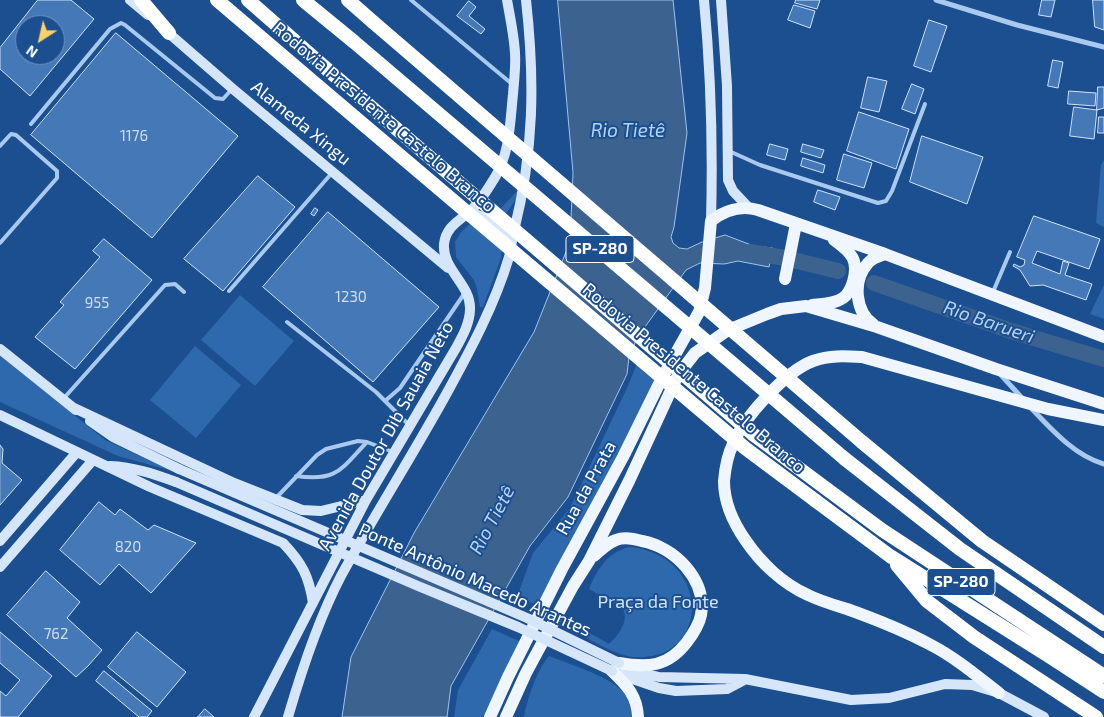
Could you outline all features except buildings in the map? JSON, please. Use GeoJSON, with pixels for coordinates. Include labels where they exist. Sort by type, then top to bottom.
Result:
{"type":"FeatureCollection","features":[{"type":"Feature","properties":{"kind":"highway"},"geometry":{"type":"LineString","coordinates":[[141,0],[169,33]]}},
{"type":"Feature","properties":{"kind":"highway","name":"Rodovia Presidente Castelo Branco"},"geometry":{"type":"LineString","coordinates":[[216,0],[745,448],[890,556],[1104,692]]}},
{"type":"Feature","properties":{"kind":"highway","name":"Rodovia Presidente Castelo Branco"},"geometry":{"type":"LineString","coordinates":[[248,0],[754,435],[882,530],[1104,676]]}},
{"type":"Feature","properties":{"kind":"highway","name":"Rodovia Presidente Castelo Branco"},"geometry":{"type":"LineString","coordinates":[[303,0],[845,459],[960,549],[1104,647]]}},
{"type":"Feature","properties":{"kind":"highway"},"geometry":{"type":"LineString","coordinates":[[348,0],[862,442],[982,541],[1104,625]]}},
{"type":"Feature","properties":{"kind":"highway"},"geometry":{"type":"LineString","coordinates":[[890,556],[927,602],[974,637],[1096,717]]}},
{"type":"Feature","properties":{"kind":"highway"},"geometry":{"type":"LineString","coordinates":[[1053,612],[1104,625]]}},
{"type":"Feature","properties":{"kind":"main road","name":"Alameda Xingu"},"geometry":{"type":"LineString","coordinates":[[130,0],[232,89],[334,171],[452,271]]}},
{"type":"Feature","properties":{"kind":"main road","name":"Avenida Doutor Dib Sauaia Neto"},"geometry":{"type":"LineString","coordinates":[[256,715],[366,500],[464,334],[470,310],[466,292],[446,259],[444,242],[453,225],[468,213],[496,177],[510,133],[516,54],[507,0]]}},
{"type":"Feature","properties":{"kind":"main road"},"geometry":{"type":"LineString","coordinates":[[511,243],[526,175],[532,110],[530,42],[526,0]]}},
{"type":"Feature","properties":{"kind":"main road"},"geometry":{"type":"LineString","coordinates":[[704,0],[711,89],[710,224]]}},
{"type":"Feature","properties":{"kind":"main road"},"geometry":{"type":"LineString","coordinates":[[721,0],[727,86],[728,180],[733,191],[748,207],[885,254],[1104,337]]}},
{"type":"Feature","properties":{"kind":"main road"},"geometry":{"type":"LineString","coordinates":[[710,224],[720,214],[748,207]]}},
{"type":"Feature","properties":{"kind":"main road"},"geometry":{"type":"LineString","coordinates":[[468,213],[483,215],[502,230],[511,243]]}},
{"type":"Feature","properties":{"kind":"main road","name":"Rua da Prata"},"geometry":{"type":"LineString","coordinates":[[490,717],[562,568],[624,457],[662,378],[699,312],[705,288],[710,224]]}},
{"type":"Feature","properties":{"kind":"main road"},"geometry":{"type":"LineString","coordinates":[[784,279],[796,224]]}},
{"type":"Feature","properties":{"kind":"main road","name":"Rua da Prata"},"geometry":{"type":"LineString","coordinates":[[506,717],[526,673],[588,561],[629,481],[678,375],[695,353],[717,337],[757,318],[782,309],[828,303],[844,298],[851,288],[856,269],[855,262],[845,248],[824,233]]}},
{"type":"Feature","properties":{"kind":"main road","name":"Avenida Doutor Dib Sauaia Neto"},"geometry":{"type":"LineString","coordinates":[[288,717],[325,610],[341,576],[420,441],[470,350],[504,270],[511,243]]}},
{"type":"Feature","properties":{"kind":"main road"},"geometry":{"type":"LineString","coordinates":[[877,327],[866,320],[857,296],[862,274],[868,263],[876,257],[885,254]]}},
{"type":"Feature","properties":{"kind":"main road"},"geometry":{"type":"LineString","coordinates":[[806,306],[877,327],[996,369],[1104,404]]}},
{"type":"Feature","properties":{"kind":"main road"},"geometry":{"type":"LineString","coordinates":[[0,349],[72,407],[274,500],[302,510],[320,511],[366,500]]}},
{"type":"Feature","properties":{"kind":"main road"},"geometry":{"type":"LineString","coordinates":[[1044,717],[999,693],[965,666],[931,645],[866,616],[807,595],[787,583],[768,568],[746,542],[733,520],[727,501],[724,481],[733,444],[747,420],[776,387],[796,371],[813,361],[835,356],[862,357],[1048,409],[1104,420]]}},
{"type":"Feature","properties":{"kind":"main road","name":"Ponte Antônio Macedo Arantes"},"geometry":{"type":"LineString","coordinates":[[72,407],[113,437],[179,469],[527,618],[616,667]]}},
{"type":"Feature","properties":{"kind":"main road"},"geometry":{"type":"LineString","coordinates":[[0,415],[150,487],[283,543],[296,557],[304,570],[310,584],[312,603]]}},
{"type":"Feature","properties":{"kind":"main road"},"geometry":{"type":"LineString","coordinates":[[2,536],[77,452]]}},
{"type":"Feature","properties":{"kind":"main road"},"geometry":{"type":"LineString","coordinates":[[0,567],[92,460]]}},
{"type":"Feature","properties":{"kind":"main road","name":"Ponte Antônio Macedo Arantes"},"geometry":{"type":"LineString","coordinates":[[104,465],[128,467],[176,482],[418,586],[616,667]]}},
{"type":"Feature","properties":{"kind":"main road"},"geometry":{"type":"LineString","coordinates":[[283,543],[297,528],[302,510]]}},
{"type":"Feature","properties":{"kind":"main road"},"geometry":{"type":"LineString","coordinates":[[588,561],[617,539],[655,543],[684,564],[698,587],[702,603],[701,616],[698,625],[681,650],[657,665],[616,667]]}},
{"type":"Feature","properties":{"kind":"main road"},"geometry":{"type":"LineString","coordinates":[[616,667],[659,677],[745,679],[851,700],[889,698],[946,684],[972,685],[999,693]]}},
{"type":"Feature","properties":{"kind":"main road"},"geometry":{"type":"LineString","coordinates":[[616,667],[634,696],[638,706],[638,717]]}},
{"type":"Feature","properties":{"kind":"main road"},"geometry":{"type":"LineString","coordinates":[[516,717],[526,673]]}},
{"type":"Feature","properties":{"kind":"street"},"geometry":{"type":"LineString","coordinates":[[936,0],[1017,25],[1104,47]]}},
{"type":"Feature","properties":{"kind":"street"},"geometry":{"type":"LineString","coordinates":[[996,369],[1027,403],[1072,447],[1091,460],[1104,464]]}},
{"type":"Feature","properties":{"kind":"lane"},"geometry":{"type":"LineString","coordinates":[[411,0],[514,86]]}},
{"type":"Feature","properties":{"kind":"lane"},"geometry":{"type":"LineString","coordinates":[[32,124],[110,29],[121,23],[126,24],[215,98],[223,99],[232,89]]}},
{"type":"Feature","properties":{"kind":"lane"},"geometry":{"type":"LineString","coordinates":[[728,151],[760,165],[878,203],[886,201],[892,191],[925,104]]}},
{"type":"Feature","properties":{"kind":"lane"},"geometry":{"type":"LineString","coordinates":[[0,146],[11,134],[16,135],[57,171],[57,178],[0,243]]}},
{"type":"Feature","properties":{"kind":"lane"},"geometry":{"type":"LineString","coordinates":[[229,291],[334,171]]}},
{"type":"Feature","properties":{"kind":"lane"},"geometry":{"type":"LineString","coordinates":[[992,294],[1010,252]]}},
{"type":"Feature","properties":{"kind":"lane"},"geometry":{"type":"LineString","coordinates":[[62,400],[165,286],[174,284],[184,292]]}},
{"type":"Feature","properties":{"kind":"lane"},"geometry":{"type":"LineString","coordinates":[[385,401],[400,388],[466,292]]}},
{"type":"Feature","properties":{"kind":"lane"},"geometry":{"type":"LineString","coordinates":[[287,322],[376,392],[409,425]]}},
{"type":"Feature","properties":{"kind":"lane"},"geometry":{"type":"LineString","coordinates":[[274,500],[317,455],[326,449],[358,442],[367,442],[393,452]]}},
{"type":"Feature","properties":{"kind":"lane"},"geometry":{"type":"LineString","coordinates":[[296,476],[315,479],[329,476],[340,470],[367,442]]}},
{"type":"Feature","properties":{"kind":"green space"},"geometry":{"type":"Polygon","coordinates":[[[1104,160],[1104,227],[1096,223],[1101,165],[1104,160]]]}},
{"type":"Feature","properties":{"kind":"green space"},"geometry":{"type":"Polygon","coordinates":[[[517,191],[520,194],[507,212],[497,233],[502,248],[501,258],[483,307],[480,307],[474,280],[456,257],[455,242],[461,232],[471,223],[487,223],[517,191]]]}},
{"type":"Feature","properties":{"kind":"green space"},"geometry":{"type":"Polygon","coordinates":[[[1104,285],[1104,319],[1090,314],[1104,285]]]}},
{"type":"Feature","properties":{"kind":"green space"},"geometry":{"type":"Polygon","coordinates":[[[240,295],[294,341],[255,386],[201,340],[240,295]]]}},
{"type":"Feature","properties":{"kind":"green space"},"geometry":{"type":"Polygon","coordinates":[[[195,346],[241,385],[196,438],[150,400],[195,346]]]}},
{"type":"Feature","properties":{"kind":"green space"},"geometry":{"type":"Polygon","coordinates":[[[642,351],[662,369],[543,607],[517,597],[533,553],[570,508],[627,388],[642,351]]]}},
{"type":"Feature","properties":{"kind":"green space"},"geometry":{"type":"Polygon","coordinates":[[[0,355],[105,440],[172,471],[118,456],[0,402],[0,355]]]}},
{"type":"Feature","properties":{"kind":"green space","name":"Praça da Fonte"},"geometry":{"type":"Polygon","coordinates":[[[629,547],[657,554],[665,559],[676,568],[690,592],[691,618],[687,631],[679,642],[667,651],[646,657],[633,657],[616,652],[564,625],[567,620],[609,644],[616,637],[624,622],[625,617],[622,608],[589,589],[604,562],[615,553],[629,547]]]}},
{"type":"Feature","properties":{"kind":"green space"},"geometry":{"type":"Polygon","coordinates":[[[492,629],[519,641],[483,717],[454,717],[458,690],[492,629]]]}},
{"type":"Feature","properties":{"kind":"green space"},"geometry":{"type":"Polygon","coordinates":[[[549,656],[586,670],[613,684],[627,698],[631,717],[524,717],[533,685],[540,669],[549,656]]]}},
{"type":"Feature","properties":{"kind":"water","name":"Rio Tietê"},"geometry":{"type":"Polygon","coordinates":[[[558,0],[673,0],[687,133],[671,237],[673,243],[679,248],[687,249],[725,235],[754,246],[773,248],[769,267],[738,261],[724,264],[700,263],[686,270],[637,338],[629,357],[627,374],[568,497],[530,546],[451,686],[447,717],[342,717],[351,657],[414,533],[534,332],[570,242],[573,173],[558,0]]]}},
{"type":"Feature","properties":{"kind":"waterway","name":"Rio Barueri"},"geometry":{"type":"LineString","coordinates":[[750,252],[785,258],[838,271]]}},
{"type":"Feature","properties":{"kind":"waterway","name":"Rio Barueri"},"geometry":{"type":"LineString","coordinates":[[874,283],[1011,331],[1104,359]]}}]}
